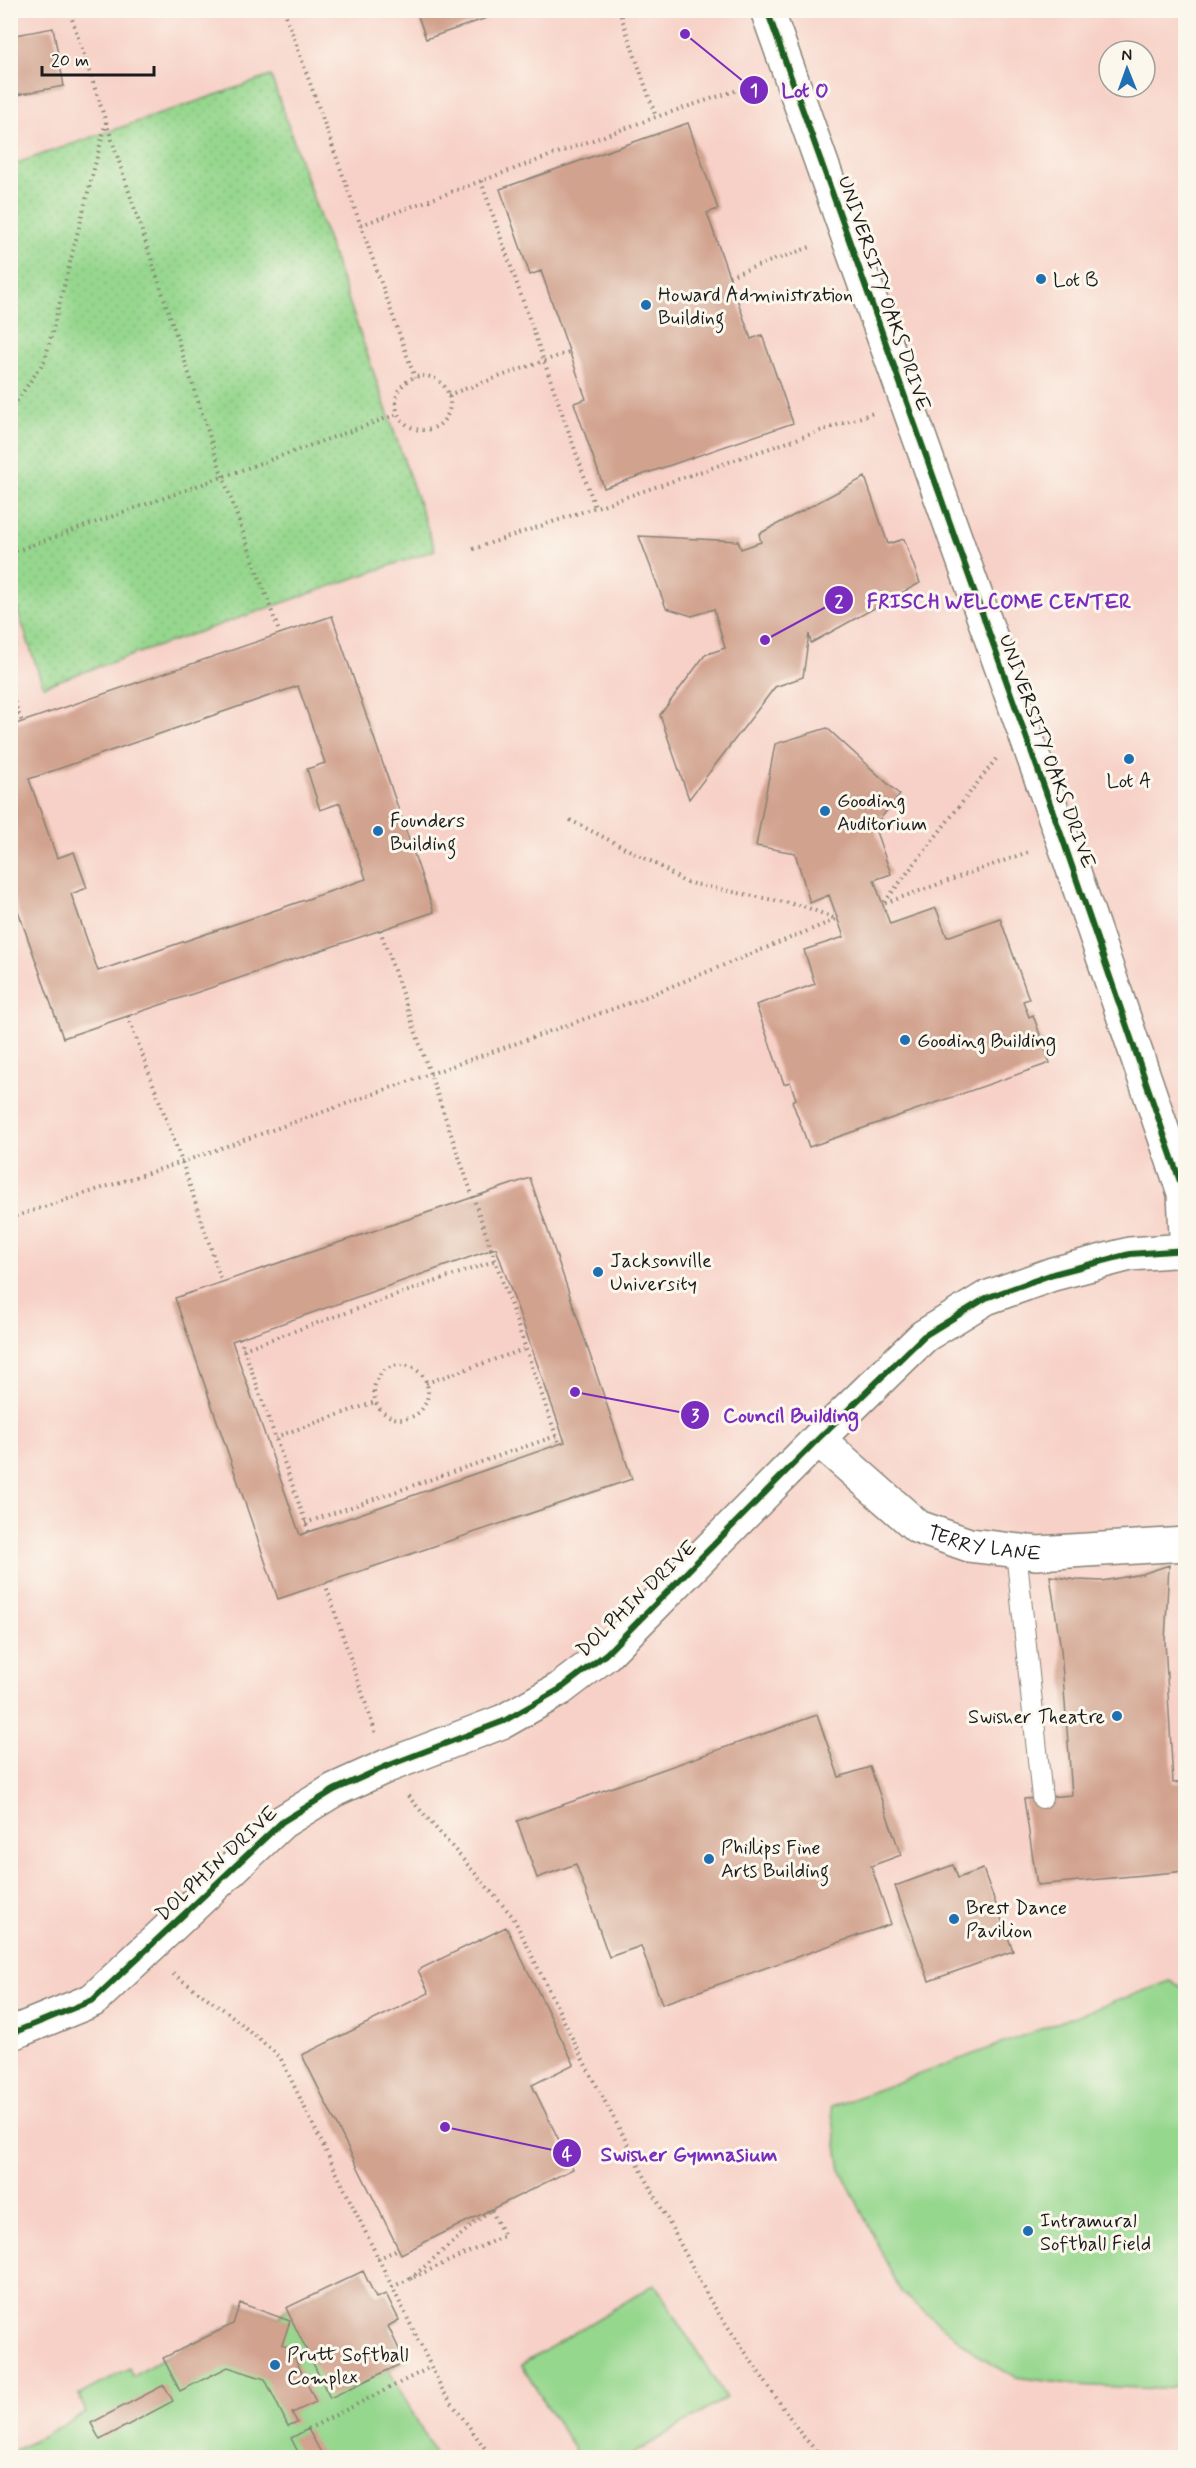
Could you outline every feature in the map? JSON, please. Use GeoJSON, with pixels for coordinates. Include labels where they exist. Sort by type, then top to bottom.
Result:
{"type":"FeatureCollection","features":[{"type":"Feature","properties":{"kind":"street","name":"UNIVERSITY OAKS DRIVE"},"geometry":{"type":"LineString","coordinates":[[767,10],[1063,840],[1184,1193],[1185,1235]]}},
{"type":"Feature","properties":{"kind":"street","name":"DOLPHIN DRIVE"},"geometry":{"type":"LineString","coordinates":[[10,2034],[93,2000],[282,1821],[334,1790],[387,1766],[504,1721],[560,1689],[597,1662],[818,1439],[924,1336],[986,1299],[1053,1274],[1130,1254],[1185,1250]]}},
{"type":"Feature","properties":{"kind":"street","name":"TERRY LANE"},"geometry":{"type":"LineString","coordinates":[[818,1439],[918,1527],[969,1545],[1037,1553],[1185,1544]]}},
{"type":"Feature","properties":{"kind":"lane"},"geometry":{"type":"LineString","coordinates":[[1016,1551],[1042,1798]]}},
{"type":"Feature","properties":{"kind":"path"},"geometry":{"type":"LineString","coordinates":[[69,10],[223,477],[280,634]]}},
{"type":"Feature","properties":{"kind":"path"},"geometry":{"type":"LineString","coordinates":[[284,10],[415,378]]}},
{"type":"Feature","properties":{"kind":"path"},"geometry":{"type":"LineString","coordinates":[[619,10],[656,117]]}},
{"type":"Feature","properties":{"kind":"path"},"geometry":{"type":"LineString","coordinates":[[361,225],[656,117],[789,72]]}},
{"type":"Feature","properties":{"kind":"path"},"geometry":{"type":"LineString","coordinates":[[10,411],[45,360],[106,122]]}},
{"type":"Feature","properties":{"kind":"path"},"geometry":{"type":"LineString","coordinates":[[481,181],[594,507]]}},
{"type":"Feature","properties":{"kind":"path"},"geometry":{"type":"LineString","coordinates":[[729,276],[808,247]]}},
{"type":"Feature","properties":{"kind":"path"},"geometry":{"type":"LineString","coordinates":[[448,395],[569,352]]}},
{"type":"Feature","properties":{"kind":"path"},"geometry":{"type":"LineString","coordinates":[[424,376],[441,383],[448,395],[449,409],[446,417],[432,429],[424,430],[408,426],[398,414],[397,396],[400,388],[415,378],[424,376]]}},
{"type":"Feature","properties":{"kind":"path"},"geometry":{"type":"LineString","coordinates":[[473,549],[878,411]]}},
{"type":"Feature","properties":{"kind":"path"},"geometry":{"type":"LineString","coordinates":[[10,553],[398,414]]}},
{"type":"Feature","properties":{"kind":"path"},"geometry":{"type":"LineString","coordinates":[[10,691],[22,722]]}},
{"type":"Feature","properties":{"kind":"path"},"geometry":{"type":"LineString","coordinates":[[1022,726],[883,904],[1063,840]]}},
{"type":"Feature","properties":{"kind":"path"},"geometry":{"type":"LineString","coordinates":[[10,1218],[182,1162],[638,1000],[837,919],[803,906],[684,882],[660,866],[570,820]]}},
{"type":"Feature","properties":{"kind":"path"},"geometry":{"type":"LineString","coordinates":[[380,930],[559,1444]]}},
{"type":"Feature","properties":{"kind":"path"},"geometry":{"type":"LineString","coordinates":[[128,1016],[182,1162],[222,1282]]}},
{"type":"Feature","properties":{"kind":"path"},"geometry":{"type":"LineString","coordinates":[[243,1349],[494,1261]]}},
{"type":"Feature","properties":{"kind":"path"},"geometry":{"type":"LineString","coordinates":[[240,1338],[309,1532]]}},
{"type":"Feature","properties":{"kind":"path"},"geometry":{"type":"LineString","coordinates":[[426,1383],[525,1349]]}},
{"type":"Feature","properties":{"kind":"path"},"geometry":{"type":"LineString","coordinates":[[400,1365],[416,1370],[426,1383],[426,1401],[421,1410],[414,1415],[396,1419],[387,1416],[375,1402],[375,1385],[384,1371],[392,1367],[400,1365]]}},
{"type":"Feature","properties":{"kind":"path"},"geometry":{"type":"LineString","coordinates":[[275,1437],[375,1402]]}},
{"type":"Feature","properties":{"kind":"path"},"geometry":{"type":"LineString","coordinates":[[305,1523],[556,1436]]}},
{"type":"Feature","properties":{"kind":"path"},"geometry":{"type":"LineString","coordinates":[[325,1583],[387,1766],[414,1805],[513,1917],[583,2060],[711,2302],[801,2434],[823,2457]]}},
{"type":"Feature","properties":{"kind":"path"},"geometry":{"type":"LineString","coordinates":[[143,1953],[227,2012],[280,2057],[443,2391],[492,2457]]}},
{"type":"Feature","properties":{"kind":"path"},"geometry":{"type":"LineString","coordinates":[[392,2288],[504,2236],[491,2210],[409,2280]]}},
{"type":"Feature","properties":{"kind":"path"},"geometry":{"type":"LineString","coordinates":[[378,2259],[398,2249]]}},
{"type":"Feature","properties":{"kind":"path"},"geometry":{"type":"LineString","coordinates":[[393,2308],[400,2304]]}},
{"type":"Feature","properties":{"kind":"path"},"geometry":{"type":"LineString","coordinates":[[308,2429],[431,2367]]}},
{"type":"Feature","properties":{"kind":"shaded area","name":"Jacksonville University"},"geometry":{"type":"Polygon","coordinates":[[[11,11],[1185,11],[1185,2457],[11,2457],[11,11]]]}},
{"type":"Feature","properties":{"kind":"green space"},"geometry":{"type":"Polygon","coordinates":[[[271,76],[435,550],[43,686],[11,591],[11,165],[271,76]]]}},
{"type":"Feature","properties":{"kind":"green space","name":"Intramural Softball Field"},"geometry":{"type":"Polygon","coordinates":[[[1170,1981],[1186,1989],[1185,2384],[1161,2389],[1076,2385],[1015,2377],[981,2358],[901,2292],[841,2170],[831,2107],[1170,1981]]]}},
{"type":"Feature","properties":{"kind":"green space","name":"Prutt Softball Complex"},"geometry":{"type":"Polygon","coordinates":[[[363,2271],[376,2298],[386,2294],[399,2320],[388,2326],[405,2362],[389,2370],[437,2457],[12,2458],[11,2453],[86,2413],[79,2395],[129,2368],[133,2377],[163,2358],[233,2324],[240,2303],[279,2317],[286,2308],[363,2271]]]}},
{"type":"Feature","properties":{"kind":"green space"},"geometry":{"type":"Polygon","coordinates":[[[655,2284],[726,2398],[628,2457],[579,2457],[521,2365],[655,2284]]]}},
{"type":"Feature","properties":{"kind":"building"},"geometry":{"type":"Polygon","coordinates":[[[416,10],[507,10],[507,11],[426,39],[416,10]]]}},
{"type":"Feature","properties":{"kind":"building"},"geometry":{"type":"Polygon","coordinates":[[[53,28],[64,86],[10,96],[10,36],[53,28]]]}},
{"type":"Feature","properties":{"kind":"building","name":"Howard Administration Building"},"geometry":{"type":"Polygon","coordinates":[[[688,123],[718,209],[707,213],[751,339],[762,335],[793,423],[604,488],[574,403],[586,399],[541,271],[530,275],[500,189],[688,123]]]}},
{"type":"Feature","properties":{"kind":"building"},"geometry":{"type":"Polygon","coordinates":[[[865,477],[888,544],[904,539],[920,583],[811,643],[809,634],[803,677],[775,687],[689,799],[660,715],[705,655],[725,648],[714,609],[692,616],[666,608],[639,536],[738,541],[741,549],[761,542],[759,534],[865,477]]]}},
{"type":"Feature","properties":{"kind":"building","name":"Founders Building"},"geometry":{"type":"Polygon","coordinates":[[[332,616],[434,912],[63,1038],[10,888],[10,726],[332,616]],[[298,686],[29,779],[57,858],[74,852],[87,888],[71,894],[98,971],[366,879],[340,803],[320,810],[307,769],[325,763],[298,686]]]}},
{"type":"Feature","properties":{"kind":"building","name":"Gooding Building"},"geometry":{"type":"Polygon","coordinates":[[[827,728],[900,795],[874,826],[891,874],[874,880],[890,924],[936,908],[947,937],[1000,918],[1029,999],[1023,1001],[1029,1017],[1033,1015],[1050,1063],[809,1147],[792,1101],[796,1099],[790,1082],[784,1084],[756,1005],[815,984],[804,950],[844,937],[829,895],[810,903],[795,853],[756,846],[775,744],[827,728]]]}},
{"type":"Feature","properties":{"kind":"building"},"geometry":{"type":"Polygon","coordinates":[[[530,1178],[632,1479],[278,1599],[175,1298],[530,1178]],[[496,1248],[232,1341],[300,1535],[565,1442],[496,1248]]]}},
{"type":"Feature","properties":{"kind":"building","name":"Swisher Theatre"},"geometry":{"type":"Polygon","coordinates":[[[1169,1565],[1165,1641],[1173,1783],[1186,1782],[1186,1871],[1037,1885],[1024,1799],[1072,1795],[1061,1650],[1050,1576],[1102,1581],[1142,1574],[1169,1565]]]}},
{"type":"Feature","properties":{"kind":"building","name":"Phillips Fine Arts Building"},"geometry":{"type":"Polygon","coordinates":[[[817,1715],[839,1777],[870,1767],[901,1855],[871,1866],[891,1924],[662,2004],[641,1946],[609,1957],[576,1864],[537,1878],[517,1821],[817,1715]]]}},
{"type":"Feature","properties":{"kind":"building","name":"Brest Dance Pavilion"},"geometry":{"type":"Polygon","coordinates":[[[953,1865],[958,1878],[983,1869],[1013,1951],[929,1981],[895,1886],[953,1865]]]}},
{"type":"Feature","properties":{"kind":"building"},"geometry":{"type":"Polygon","coordinates":[[[506,1927],[574,2064],[532,2085],[573,2169],[401,2254],[302,2055],[429,1993],[418,1970],[506,1927]]]}},
{"type":"Feature","properties":{"kind":"building"},"geometry":{"type":"Polygon","coordinates":[[[363,2271],[376,2298],[386,2294],[399,2320],[388,2326],[405,2362],[330,2398],[286,2308],[363,2271]]]}},
{"type":"Feature","properties":{"kind":"building"},"geometry":{"type":"Polygon","coordinates":[[[240,2303],[290,2321],[282,2345],[290,2348],[316,2402],[292,2413],[297,2422],[288,2426],[265,2379],[228,2367],[180,2391],[163,2358],[233,2324],[240,2303]]]}},
{"type":"Feature","properties":{"kind":"building"},"geometry":{"type":"Polygon","coordinates":[[[164,2385],[173,2401],[100,2440],[91,2423],[164,2385]]]}},
{"type":"Feature","properties":{"kind":"building"},"geometry":{"type":"Polygon","coordinates":[[[308,2429],[324,2458],[301,2458],[291,2438],[308,2429]]]}},
{"type":"Feature","properties":{"kind":"cycle path"},"geometry":{"type":"LineString","coordinates":[[767,10],[1063,840],[1184,1193],[1186,1235]]}},
{"type":"Feature","properties":{"kind":"cycle path"},"geometry":{"type":"LineString","coordinates":[[10,2034],[93,2000],[282,1822],[334,1790],[387,1766],[504,1721],[560,1689],[606,1654],[818,1439],[924,1336],[986,1298],[1053,1274],[1130,1254],[1186,1250]]}},
{"type":"Feature","properties":{"kind":"place","name":"Lot O"},"geometry":{"type":"Point","coordinates":[685,34]}},
{"type":"Feature","properties":{"kind":"place","name":"Lot B"},"geometry":{"type":"Point","coordinates":[1041,279]}},
{"type":"Feature","properties":{"kind":"place","name":"Howard Administration Building"},"geometry":{"type":"Point","coordinates":[646,305]}},
{"type":"Feature","properties":{"kind":"place","name":"FRISCH WELCOME CENTER"},"geometry":{"type":"Point","coordinates":[765,640]}},
{"type":"Feature","properties":{"kind":"place","name":"Lot A"},"geometry":{"type":"Point","coordinates":[1129,759]}},
{"type":"Feature","properties":{"kind":"place","name":"Gooding Auditorium"},"geometry":{"type":"Point","coordinates":[825,811]}},
{"type":"Feature","properties":{"kind":"place","name":"Founders Building"},"geometry":{"type":"Point","coordinates":[378,831]}},
{"type":"Feature","properties":{"kind":"place","name":"Gooding Building"},"geometry":{"type":"Point","coordinates":[905,1040]}},
{"type":"Feature","properties":{"kind":"place","name":"Jacksonville University"},"geometry":{"type":"Point","coordinates":[598,1272]}},
{"type":"Feature","properties":{"kind":"place","name":"Council Building"},"geometry":{"type":"Point","coordinates":[575,1392]}},
{"type":"Feature","properties":{"kind":"place","name":"Swisher Theatre"},"geometry":{"type":"Point","coordinates":[1117,1716]}},
{"type":"Feature","properties":{"kind":"place","name":"Phillips Fine Arts Building"},"geometry":{"type":"Point","coordinates":[709,1859]}},
{"type":"Feature","properties":{"kind":"place","name":"Brest Dance Pavilion"},"geometry":{"type":"Point","coordinates":[954,1919]}},
{"type":"Feature","properties":{"kind":"place","name":"Swisher Gymnasium"},"geometry":{"type":"Point","coordinates":[445,2127]}},
{"type":"Feature","properties":{"kind":"place","name":"Intramural Softball Field"},"geometry":{"type":"Point","coordinates":[1028,2231]}},
{"type":"Feature","properties":{"kind":"place","name":"Prutt Softball Complex"},"geometry":{"type":"Point","coordinates":[275,2365]}}]}
